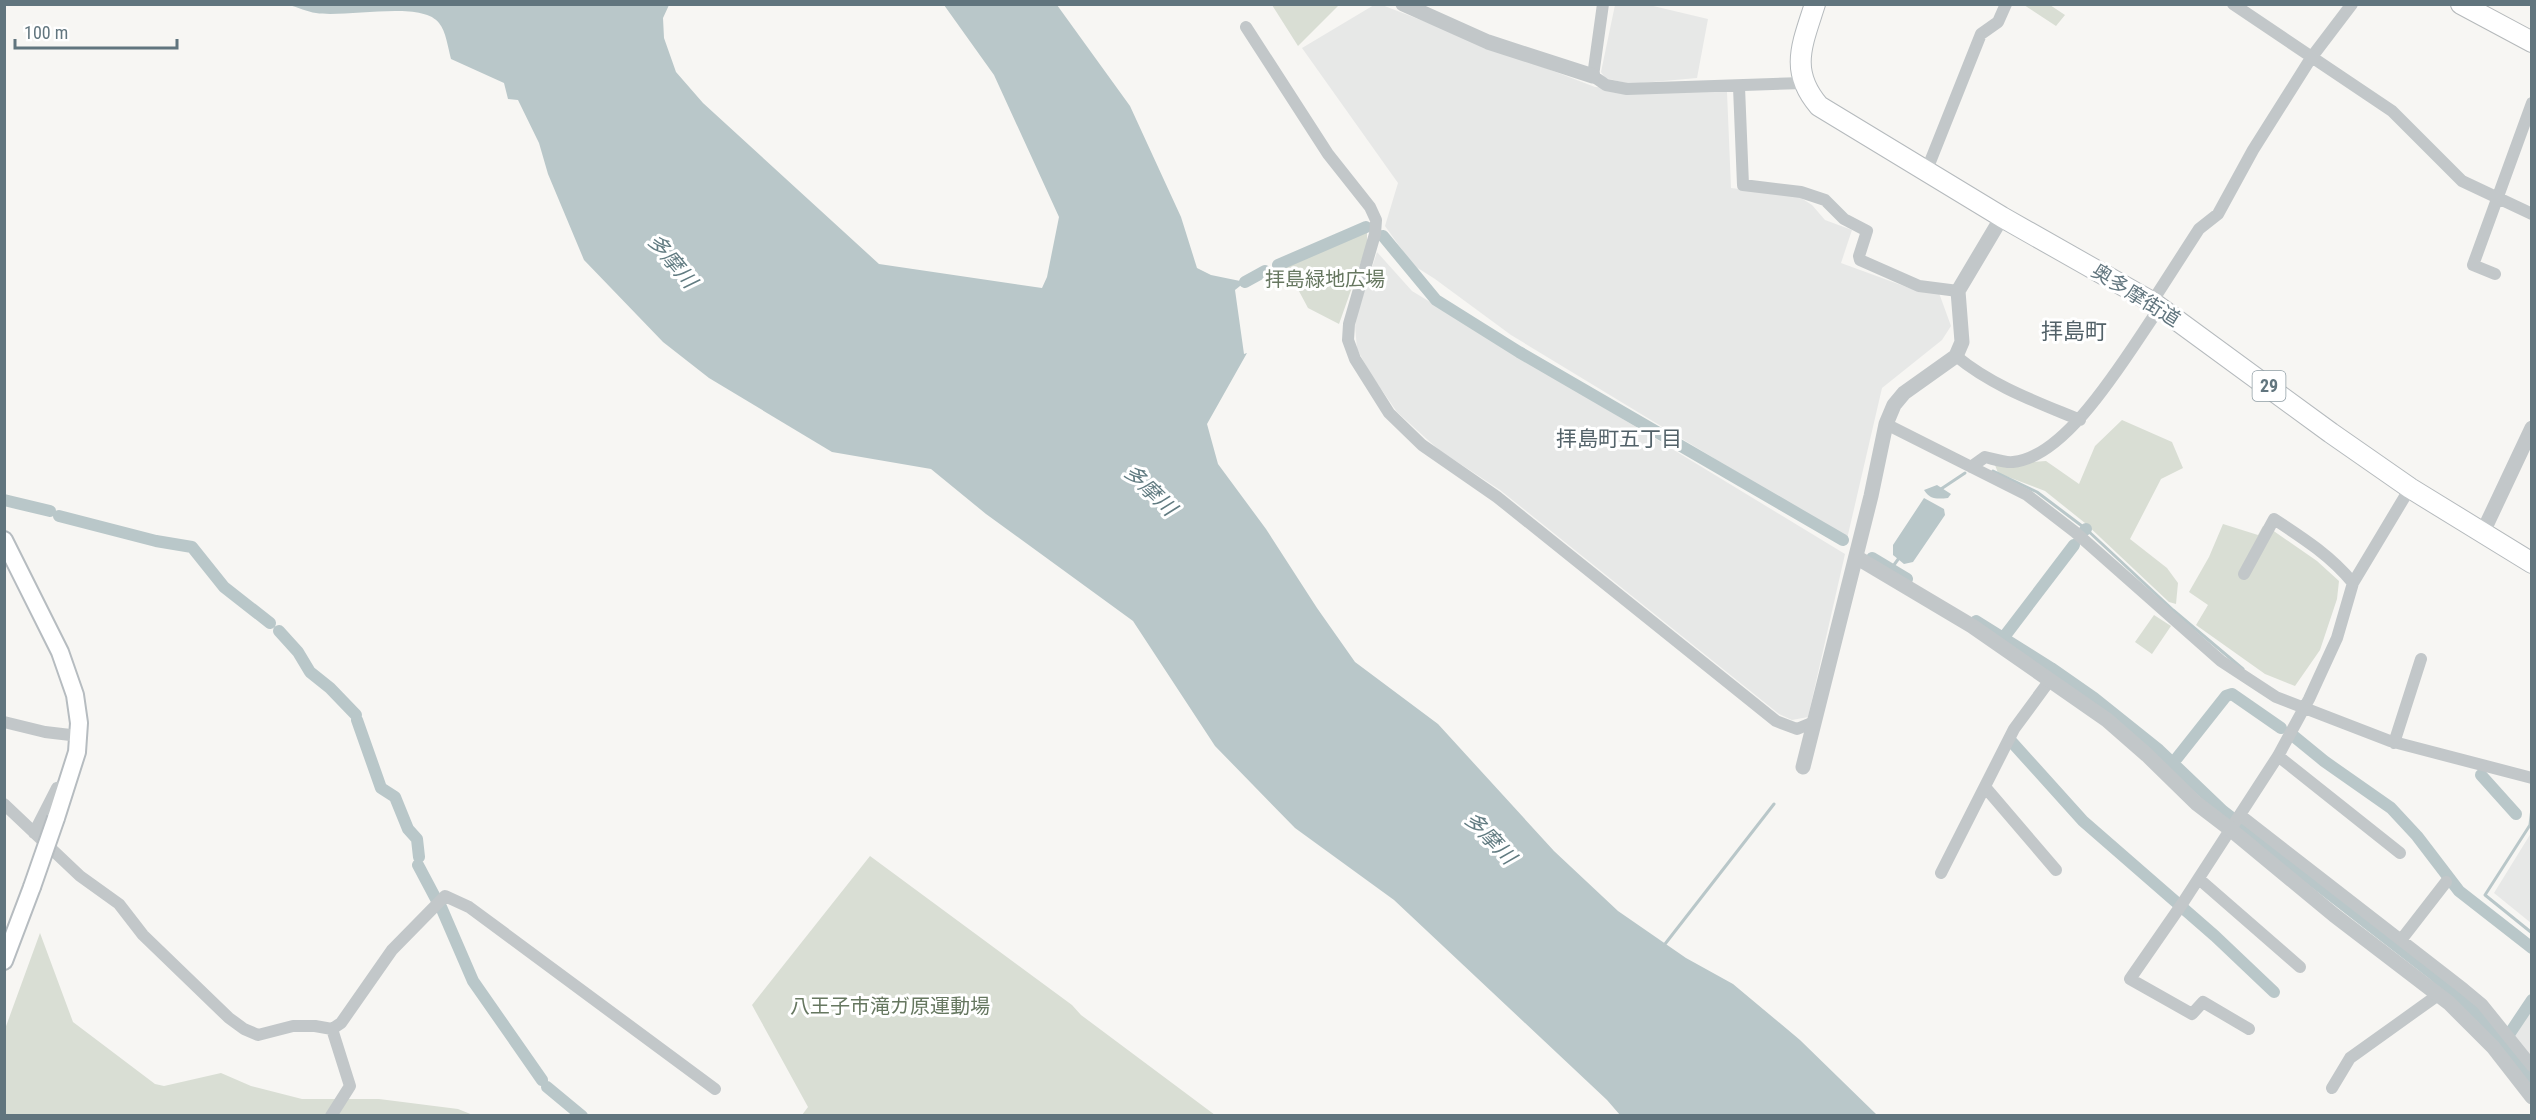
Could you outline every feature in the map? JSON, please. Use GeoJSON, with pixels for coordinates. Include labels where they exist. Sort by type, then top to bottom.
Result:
{"type":"FeatureCollection","features":[{"type":"Feature","properties":{"kind":"main road"},"geometry":{"type":"LineString","coordinates":[[1803,83],[1801,50],[1815,4]]}},
{"type":"Feature","properties":{"kind":"main road"},"geometry":{"type":"LineString","coordinates":[[2461,4],[2532,42]]}},
{"type":"Feature","properties":{"kind":"main road"},"geometry":{"type":"LineString","coordinates":[[2489,4],[2532,27]]}},
{"type":"Feature","properties":{"kind":"main road","name":"奥多摩街道"},"geometry":{"type":"LineString","coordinates":[[1803,83],[1820,106],[1926,172],[2156,305],[2410,488],[2532,563]]}},
{"type":"Feature","properties":{"kind":"main road"},"geometry":{"type":"LineString","coordinates":[[4,540],[66,665],[75,695],[79,736],[68,786],[4,961]]}},
{"type":"Feature","properties":{"kind":"street"},"geometry":{"type":"LineString","coordinates":[[1403,4],[1488,42],[1593,76],[1606,85],[1627,88],[1739,87],[1803,83]]}},
{"type":"Feature","properties":{"kind":"street"},"geometry":{"type":"LineString","coordinates":[[1593,76],[1604,4]]}},
{"type":"Feature","properties":{"kind":"street"},"geometry":{"type":"LineString","coordinates":[[1926,172],[1979,40],[1982,34],[1998,22],[2006,4]]}},
{"type":"Feature","properties":{"kind":"street"},"geometry":{"type":"LineString","coordinates":[[2233,4],[2392,111],[2462,181],[2532,214]]}},
{"type":"Feature","properties":{"kind":"street"},"geometry":{"type":"LineString","coordinates":[[1971,467],[1985,457],[2012,462],[2028,457],[2053,445],[2080,420],[2156,305],[2199,229],[2218,214],[2253,150],[2312,58],[2352,4]]}},
{"type":"Feature","properties":{"kind":"street"},"geometry":{"type":"LineString","coordinates":[[1246,27],[1328,154],[1370,207],[1376,220],[1375,234],[1348,324],[1348,340],[1355,359],[1389,412],[1422,445],[1497,497],[1776,721],[1797,729],[1814,722]]}},
{"type":"Feature","properties":{"kind":"street"},"geometry":{"type":"LineString","coordinates":[[1739,87],[1743,185],[1801,192],[1825,200],[1844,219],[1867,231],[1859,256],[1860,260],[1919,285],[1958,291]]}},
{"type":"Feature","properties":{"kind":"street"},"geometry":{"type":"LineString","coordinates":[[2496,274],[2473,265],[2532,103]]}},
{"type":"Feature","properties":{"kind":"street"},"geometry":{"type":"LineString","coordinates":[[1803,767],[1856,557],[1886,424],[1894,405],[1904,393],[1956,356],[1962,342],[1958,291],[2002,216]]}},
{"type":"Feature","properties":{"kind":"street"},"geometry":{"type":"LineString","coordinates":[[1956,356],[1972,369],[1998,384],[2080,420]]}},
{"type":"Feature","properties":{"kind":"street"},"geometry":{"type":"LineString","coordinates":[[1886,424],[2027,495],[2075,532],[2222,661],[2276,697],[2307,704],[2394,743],[2532,778]]}},
{"type":"Feature","properties":{"kind":"street"},"geometry":{"type":"LineString","coordinates":[[2482,534],[2532,428]]}},
{"type":"Feature","properties":{"kind":"street"},"geometry":{"type":"LineString","coordinates":[[2249,1029],[2203,1002],[2192,1014],[2130,979],[2199,879],[2278,756],[2307,704],[2337,638],[2353,583],[2410,488]]}},
{"type":"Feature","properties":{"kind":"street"},"geometry":{"type":"LineString","coordinates":[[2244,574],[2274,519],[2308,541],[2339,566],[2353,583]]}},
{"type":"Feature","properties":{"kind":"street"},"geometry":{"type":"LineString","coordinates":[[1856,557],[1972,626],[2107,720],[2196,803],[2231,827],[2334,915],[2438,994],[2493,1047],[2532,1097]]}},
{"type":"Feature","properties":{"kind":"street"},"geometry":{"type":"LineString","coordinates":[[2394,743],[2421,659]]}},
{"type":"Feature","properties":{"kind":"street"},"geometry":{"type":"LineString","coordinates":[[1941,873],[2014,729],[2050,680]]}},
{"type":"Feature","properties":{"kind":"street"},"geometry":{"type":"LineString","coordinates":[[4,722],[45,732],[79,736]]}},
{"type":"Feature","properties":{"kind":"street"},"geometry":{"type":"LineString","coordinates":[[2278,756],[2400,852]]}},
{"type":"Feature","properties":{"kind":"street"},"geometry":{"type":"LineString","coordinates":[[34,833],[57,789],[68,786]]}},
{"type":"Feature","properties":{"kind":"street"},"geometry":{"type":"LineString","coordinates":[[1984,787],[2056,870]]}},
{"type":"Feature","properties":{"kind":"street"},"geometry":{"type":"LineString","coordinates":[[4,804],[80,876],[119,904],[143,935],[229,1018],[244,1029],[258,1035],[293,1026],[332,1029],[341,1023],[392,950],[445,896],[469,907],[715,1089]]}},
{"type":"Feature","properties":{"kind":"street"},"geometry":{"type":"LineString","coordinates":[[2240,815],[2481,1004],[2532,1066]]}},
{"type":"Feature","properties":{"kind":"street"},"geometry":{"type":"LineString","coordinates":[[2199,879],[2300,967]]}},
{"type":"Feature","properties":{"kind":"street"},"geometry":{"type":"LineString","coordinates":[[2401,940],[2446,882]]}},
{"type":"Feature","properties":{"kind":"street"},"geometry":{"type":"LineString","coordinates":[[2332,1088],[2350,1058],[2438,994]]}},
{"type":"Feature","properties":{"kind":"street"},"geometry":{"type":"LineString","coordinates":[[331,1116],[350,1086],[332,1029]]}},
{"type":"Feature","properties":{"kind":"shaded area"},"geometry":{"type":"Polygon","coordinates":[[[1374,5],[1382,5],[1595,87],[1727,92],[1731,188],[1798,196],[1812,205],[1825,220],[1852,230],[1841,263],[1912,289],[1939,293],[1951,326],[1942,340],[1882,388],[1847,539],[1511,335],[1413,265],[1385,226],[1398,183],[1302,48],[1374,5]]]}},
{"type":"Feature","properties":{"kind":"shaded area"},"geometry":{"type":"Polygon","coordinates":[[[1615,5],[1649,5],[1708,19],[1697,78],[1630,84],[1605,78],[1601,72],[1615,5]]]}},
{"type":"Feature","properties":{"kind":"shaded area"},"geometry":{"type":"Polygon","coordinates":[[[1377,252],[1412,291],[1845,554],[1808,717],[1792,720],[1779,714],[1500,490],[1439,450],[1397,412],[1370,373],[1357,349],[1355,326],[1358,311],[1377,252]]]}},
{"type":"Feature","properties":{"kind":"shaded area"},"geometry":{"type":"Polygon","coordinates":[[[2531,833],[2531,923],[2494,893],[2531,833]]]}},
{"type":"Feature","properties":{"kind":"shaded area"},"geometry":{"type":"Polygon","coordinates":[[[2531,1002],[2531,1062],[2513,1039],[2531,1002]]]}},
{"type":"Feature","properties":{"kind":"green space"},"geometry":{"type":"Polygon","coordinates":[[[1272,5],[1339,5],[1298,46],[1272,5]]]}},
{"type":"Feature","properties":{"kind":"green space"},"geometry":{"type":"Polygon","coordinates":[[[2024,5],[2050,5],[2065,15],[2056,26],[2024,5]]]}},
{"type":"Feature","properties":{"kind":"green space","name":"拝島緑地広場"},"geometry":{"type":"Polygon","coordinates":[[[1367,231],[1367,245],[1339,324],[1308,308],[1285,265],[1367,231]]]}},
{"type":"Feature","properties":{"kind":"green space"},"geometry":{"type":"Polygon","coordinates":[[[2122,420],[2172,442],[2183,468],[2161,479],[2130,539],[2167,568],[2178,583],[2176,604],[2169,602],[2085,523],[2045,491],[1998,473],[1995,465],[2046,461],[2079,484],[2095,446],[2122,420]]]}},
{"type":"Feature","properties":{"kind":"green space"},"geometry":{"type":"Polygon","coordinates":[[[2223,524],[2258,535],[2263,526],[2268,527],[2317,561],[2339,581],[2337,599],[2320,650],[2295,686],[2265,674],[2196,625],[2208,605],[2189,592],[2209,557],[2223,524]]]}},
{"type":"Feature","properties":{"kind":"green space"},"geometry":{"type":"Polygon","coordinates":[[[2154,615],[2171,626],[2152,654],[2135,642],[2154,615]]]}},
{"type":"Feature","properties":{"kind":"green space","name":"八王子市滝ガ原運動場"},"geometry":{"type":"Polygon","coordinates":[[[870,856],[1072,1005],[1081,1015],[1215,1115],[802,1115],[808,1107],[752,1005],[870,856]]]}},
{"type":"Feature","properties":{"kind":"green space"},"geometry":{"type":"Polygon","coordinates":[[[40,933],[73,1022],[155,1084],[164,1086],[221,1073],[251,1086],[302,1099],[379,1099],[458,1109],[473,1115],[5,1116],[5,1029],[40,933]]]}},
{"type":"Feature","properties":{"kind":"water","name":"多摩川"},"geometry":{"type":"Polygon","coordinates":[[[289,5],[669,5],[663,18],[664,38],[676,72],[703,103],[879,264],[1042,288],[1047,277],[1059,217],[994,75],[944,5],[1057,5],[1130,106],[1181,217],[1197,268],[1211,275],[1245,282],[1235,290],[1244,354],[1247,353],[1207,424],[1218,464],[1266,529],[1355,662],[1438,724],[1554,851],[1618,911],[1686,958],[1733,984],[1800,1040],[1877,1115],[1620,1115],[1607,1100],[1394,900],[1295,828],[1215,746],[1133,621],[986,514],[931,469],[832,452],[709,378],[663,342],[584,260],[548,174],[539,143],[518,100],[508,99],[504,83],[451,59],[445,35],[439,23],[430,16],[417,12],[329,14],[289,5]]]}},
{"type":"Feature","properties":{"kind":"water"},"geometry":{"type":"Polygon","coordinates":[[[1937,485],[1951,494],[1948,498],[1932,497],[1924,490],[1937,485]]]}},
{"type":"Feature","properties":{"kind":"water"},"geometry":{"type":"Polygon","coordinates":[[[1924,498],[1944,509],[1945,515],[1913,562],[1904,564],[1893,555],[1893,545],[1924,498]]]}},
{"type":"Feature","properties":{"kind":"waterway"},"geometry":{"type":"LineString","coordinates":[[1278,265],[1366,227]]}},
{"type":"Feature","properties":{"kind":"waterway"},"geometry":{"type":"LineString","coordinates":[[1383,236],[1436,300],[1519,352],[1843,540]]}},
{"type":"Feature","properties":{"kind":"waterway"},"geometry":{"type":"LineString","coordinates":[[1245,282],[1265,271]]}},
{"type":"Feature","properties":{"kind":"waterway"},"geometry":{"type":"LineString","coordinates":[[1993,471],[2037,492],[2086,529],[2173,610],[2243,669]]}},
{"type":"Feature","properties":{"kind":"waterway"},"geometry":{"type":"LineString","coordinates":[[1941,489],[1965,473]]}},
{"type":"Feature","properties":{"kind":"waterway"},"geometry":{"type":"LineString","coordinates":[[4,500],[50,511]]}},
{"type":"Feature","properties":{"kind":"waterway"},"geometry":{"type":"LineString","coordinates":[[59,516],[156,541],[192,547],[224,587],[270,623]]}},
{"type":"Feature","properties":{"kind":"waterway"},"geometry":{"type":"LineString","coordinates":[[2004,637],[2074,545]]}},
{"type":"Feature","properties":{"kind":"waterway"},"geometry":{"type":"LineString","coordinates":[[1872,558],[1907,579]]}},
{"type":"Feature","properties":{"kind":"waterway"},"geometry":{"type":"LineString","coordinates":[[1891,569],[1899,558]]}},
{"type":"Feature","properties":{"kind":"waterway"},"geometry":{"type":"LineString","coordinates":[[1976,621],[2094,698],[2159,750],[2223,811],[2433,974],[2481,1017],[2532,1078]]}},
{"type":"Feature","properties":{"kind":"waterway"},"geometry":{"type":"LineString","coordinates":[[279,631],[298,652],[310,672],[330,688],[356,715]]}},
{"type":"Feature","properties":{"kind":"waterway"},"geometry":{"type":"LineString","coordinates":[[2177,758],[2226,696],[2232,694],[2281,728]]}},
{"type":"Feature","properties":{"kind":"waterway"},"geometry":{"type":"LineString","coordinates":[[357,720],[381,788],[395,797],[408,829],[417,839],[419,857]]}},
{"type":"Feature","properties":{"kind":"waterway"},"geometry":{"type":"LineString","coordinates":[[2291,734],[2324,761],[2391,808],[2417,836],[2459,891],[2532,948]]}},
{"type":"Feature","properties":{"kind":"waterway"},"geometry":{"type":"LineString","coordinates":[[2010,740],[2083,821],[2215,936],[2274,992]]}},
{"type":"Feature","properties":{"kind":"waterway"},"geometry":{"type":"LineString","coordinates":[[2481,775],[2516,814]]}},
{"type":"Feature","properties":{"kind":"waterway"},"geometry":{"type":"LineString","coordinates":[[1665,944],[1774,804]]}},
{"type":"Feature","properties":{"kind":"waterway"},"geometry":{"type":"LineString","coordinates":[[2532,808],[2530,825],[2485,895],[2532,933]]}},
{"type":"Feature","properties":{"kind":"waterway"},"geometry":{"type":"LineString","coordinates":[[418,865],[436,899]]}},
{"type":"Feature","properties":{"kind":"waterway"},"geometry":{"type":"LineString","coordinates":[[441,907],[473,981],[542,1080]]}},
{"type":"Feature","properties":{"kind":"waterway"},"geometry":{"type":"LineString","coordinates":[[2510,1033],[2532,1000]]}},
{"type":"Feature","properties":{"kind":"waterway"},"geometry":{"type":"LineString","coordinates":[[547,1087],[582,1116]]}},
{"type":"Feature","properties":{"kind":"district","name":"拝島町"},"geometry":{"type":"Point","coordinates":[2074,331]}},
{"type":"Feature","properties":{"kind":"district","name":"拝島町五丁目"},"geometry":{"type":"Point","coordinates":[1619,439]}}]}
